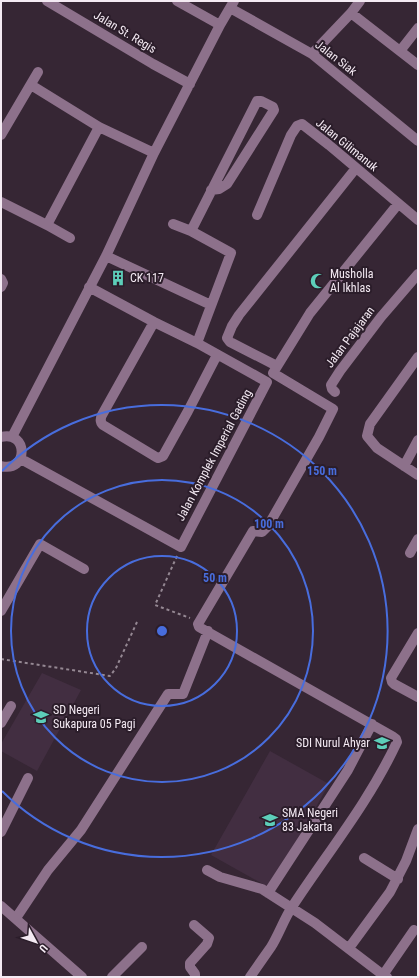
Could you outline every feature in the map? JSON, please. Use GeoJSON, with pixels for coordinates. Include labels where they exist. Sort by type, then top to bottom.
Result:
{"type":"FeatureCollection","features":[{"type":"Feature","properties":{"kind":"street","name":"Jalan St. Regis"},"geometry":{"type":"LineString","coordinates":[[47,1],[153,64],[190,84]]}},
{"type":"Feature","properties":{"kind":"street"},"geometry":{"type":"LineString","coordinates":[[177,1],[220,25]]}},
{"type":"Feature","properties":{"kind":"street"},"geometry":{"type":"LineString","coordinates":[[312,54],[351,13],[360,1]]}},
{"type":"Feature","properties":{"kind":"street"},"geometry":{"type":"LineString","coordinates":[[12,437],[106,256],[154,153],[232,4]]}},
{"type":"Feature","properties":{"kind":"street","name":"Jalan Siak"},"geometry":{"type":"LineString","coordinates":[[232,4],[312,54],[418,141]]}},
{"type":"Feature","properties":{"kind":"street"},"geometry":{"type":"LineString","coordinates":[[351,13],[418,65]]}},
{"type":"Feature","properties":{"kind":"street"},"geometry":{"type":"LineString","coordinates":[[400,51],[418,28]]}},
{"type":"Feature","properties":{"kind":"street"},"geometry":{"type":"LineString","coordinates":[[1,135],[38,72]]}},
{"type":"Feature","properties":{"kind":"street"},"geometry":{"type":"LineString","coordinates":[[31,85],[99,127],[154,153]]}},
{"type":"Feature","properties":{"kind":"street"},"geometry":{"type":"LineString","coordinates":[[192,231],[211,190],[257,101],[273,107],[274,110],[227,184],[218,189],[211,190]]}},
{"type":"Feature","properties":{"kind":"street","name":"Jalan Gilimanuk"},"geometry":{"type":"LineString","coordinates":[[257,215],[291,135],[297,126],[302,124],[418,220]]}},
{"type":"Feature","properties":{"kind":"street"},"geometry":{"type":"LineString","coordinates":[[47,225],[99,127]]}},
{"type":"Feature","properties":{"kind":"street"},"geometry":{"type":"LineString","coordinates":[[250,977],[270,948],[291,908],[347,828],[388,761],[397,742],[392,736],[372,724],[199,627],[198,624],[252,531],[262,532],[268,526],[334,408],[230,342],[227,338],[228,334],[244,309],[356,168]]}},
{"type":"Feature","properties":{"kind":"street"},"geometry":{"type":"LineString","coordinates":[[1,202],[70,238]]}},
{"type":"Feature","properties":{"kind":"street"},"geometry":{"type":"LineString","coordinates":[[275,370],[310,313],[398,204]]}},
{"type":"Feature","properties":{"kind":"street"},"geometry":{"type":"LineString","coordinates":[[173,224],[192,231],[231,253],[197,343]]}},
{"type":"Feature","properties":{"kind":"street"},"geometry":{"type":"LineString","coordinates":[[106,256],[211,305]]}},
{"type":"Feature","properties":{"kind":"street","name":"Jalan Pajajaran"},"geometry":{"type":"LineString","coordinates":[[335,392],[331,385],[348,360],[381,317],[418,274]]}},
{"type":"Feature","properties":{"kind":"street"},"geometry":{"type":"LineString","coordinates":[[1,279],[3,283],[1,287]]}},
{"type":"Feature","properties":{"kind":"street","name":"Jalan Komplek Imperial Gading"},"geometry":{"type":"LineString","coordinates":[[89,287],[197,343],[267,382],[181,547]]}},
{"type":"Feature","properties":{"kind":"street"},"geometry":{"type":"LineString","coordinates":[[154,322],[100,419],[103,425],[156,457],[158,458],[163,456],[217,355]]}},
{"type":"Feature","properties":{"kind":"street"},"geometry":{"type":"LineString","coordinates":[[418,357],[370,424],[367,436],[377,448],[418,475]]}},
{"type":"Feature","properties":{"kind":"street"},"geometry":{"type":"LineString","coordinates":[[1,437],[12,437],[19,442],[22,450],[21,459],[16,464],[9,467],[1,467]]}},
{"type":"Feature","properties":{"kind":"street"},"geometry":{"type":"LineString","coordinates":[[404,466],[418,440]]}},
{"type":"Feature","properties":{"kind":"street"},"geometry":{"type":"LineString","coordinates":[[21,459],[181,547]]}},
{"type":"Feature","properties":{"kind":"street"},"geometry":{"type":"LineString","coordinates":[[410,553],[418,539]]}},
{"type":"Feature","properties":{"kind":"street"},"geometry":{"type":"LineString","coordinates":[[1,611],[40,544],[84,569]]}},
{"type":"Feature","properties":{"kind":"street"},"geometry":{"type":"LineString","coordinates":[[16,918],[48,870],[81,830],[168,694],[183,694],[208,631]]}},
{"type":"Feature","properties":{"kind":"street"},"geometry":{"type":"LineString","coordinates":[[418,633],[391,678],[392,682],[418,697]]}},
{"type":"Feature","properties":{"kind":"street"},"geometry":{"type":"LineString","coordinates":[[1,723],[11,706]]}},
{"type":"Feature","properties":{"kind":"street"},"geometry":{"type":"LineString","coordinates":[[265,891],[348,770],[372,724]]}},
{"type":"Feature","properties":{"kind":"street"},"geometry":{"type":"LineString","coordinates":[[1,832],[28,778]]}},
{"type":"Feature","properties":{"kind":"street"},"geometry":{"type":"LineString","coordinates":[[349,948],[398,879],[418,829]]}},
{"type":"Feature","properties":{"kind":"street"},"geometry":{"type":"LineString","coordinates":[[364,858],[398,879]]}},
{"type":"Feature","properties":{"kind":"street"},"geometry":{"type":"LineString","coordinates":[[207,870],[220,877],[265,891],[315,923],[384,976],[414,930]]}},
{"type":"Feature","properties":{"kind":"street"},"geometry":{"type":"LineString","coordinates":[[1,906],[82,977]]}},
{"type":"Feature","properties":{"kind":"street"},"geometry":{"type":"LineString","coordinates":[[194,925],[209,938],[207,944],[190,963],[190,967],[195,974],[195,977]]}},
{"type":"Feature","properties":{"kind":"street"},"geometry":{"type":"LineString","coordinates":[[112,977],[142,947]]}},
{"type":"Feature","properties":{"kind":"path"},"geometry":{"type":"LineString","coordinates":[[181,547],[155,605],[199,621]]}},
{"type":"Feature","properties":{"kind":"path"},"geometry":{"type":"LineString","coordinates":[[1,659],[110,676],[116,668],[136,622]]}},
{"type":"Feature","properties":{"kind":"shaded area","name":"SD Negeri Sukapura 05 Pagi"},"geometry":{"type":"Polygon","coordinates":[[[42,673],[81,690],[37,771],[1,751],[1,744],[42,673]]]}},
{"type":"Feature","properties":{"kind":"shaded area","name":"SMA Negeri 83 Jakarta"},"geometry":{"type":"Polygon","coordinates":[[[270,751],[329,784],[270,888],[211,855],[270,751]]]}},
{"type":"Feature","properties":{"kind":"place","name":"CK 117"},"geometry":{"type":"Point","coordinates":[118,278]}},
{"type":"Feature","properties":{"kind":"place","name":"Musholla Al Ikhlas"},"geometry":{"type":"Point","coordinates":[318,281]}},
{"type":"Feature","properties":{"kind":"place","name":"SD Negeri Sukapura 05 Pagi"},"geometry":{"type":"Point","coordinates":[41,717]}},
{"type":"Feature","properties":{"kind":"place","name":"SDI Nurul Ahyar"},"geometry":{"type":"Point","coordinates":[382,743]}},
{"type":"Feature","properties":{"kind":"place","name":"SMA Negeri 83 Jakarta"},"geometry":{"type":"Point","coordinates":[270,820]}}]}
